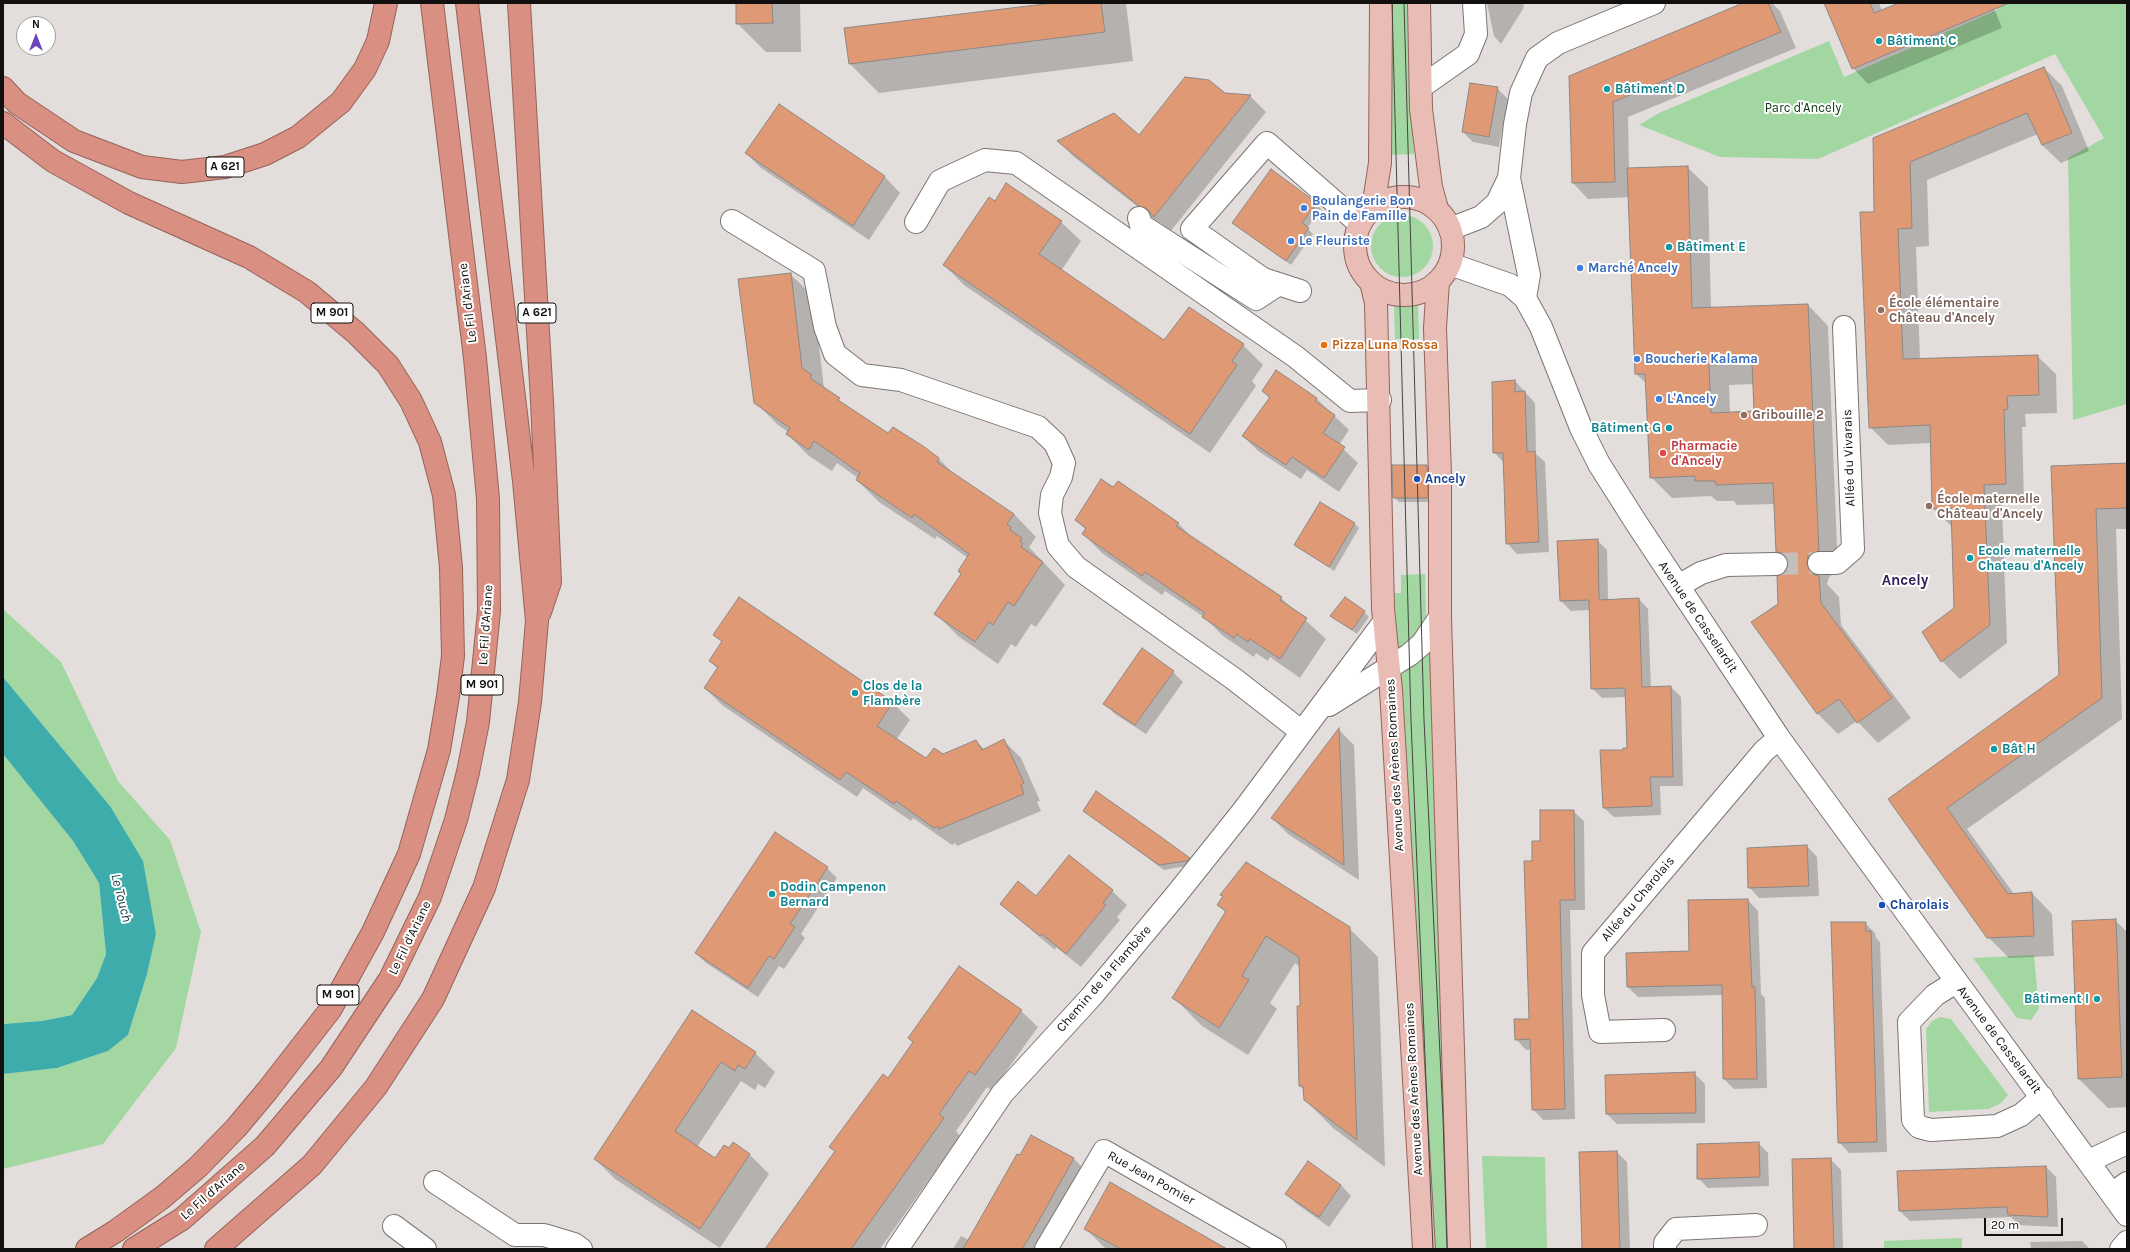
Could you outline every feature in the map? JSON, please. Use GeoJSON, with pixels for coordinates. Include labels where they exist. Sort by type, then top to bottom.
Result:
{"type":"FeatureCollection","features":[{"type":"Feature","properties":{"kind":"highway","name":"A 621"},"geometry":{"type":"LineString","coordinates":[[3,88],[17,103],[74,141],[142,167],[182,172],[225,167],[265,154],[298,137],[341,102],[365,69],[378,41],[386,3]]}},
{"type":"Feature","properties":{"kind":"highway","name":"Le Fil d'Ariane"},"geometry":{"type":"LineString","coordinates":[[134,1249],[182,1219],[265,1146],[331,1068],[390,979],[430,897],[456,820],[468,772],[478,722],[489,611],[488,499],[475,358],[432,3]]}},
{"type":"Feature","properties":{"kind":"highway"},"geometry":{"type":"LineString","coordinates":[[216,1249],[312,1165],[376,1087],[433,999],[484,888],[518,780],[530,702],[537,621],[524,481],[467,3]]}},
{"type":"Feature","properties":{"kind":"highway","name":"A 621"},"geometry":{"type":"LineString","coordinates":[[519,3],[542,401],[550,582],[537,621]]}},
{"type":"Feature","properties":{"kind":"highway","name":"M 901"},"geometry":{"type":"LineString","coordinates":[[3,123],[53,160],[129,203],[249,257],[307,292],[356,333],[388,365],[411,401],[430,442],[444,495],[451,568],[453,656],[439,750],[409,854],[373,932],[330,1010],[236,1128],[198,1166],[163,1197],[116,1231],[87,1249]]}},
{"type":"Feature","properties":{"kind":"main road"},"geometry":{"type":"LineString","coordinates":[[1367,216],[1380,163],[1381,3]]}},
{"type":"Feature","properties":{"kind":"main road"},"geometry":{"type":"LineString","coordinates":[[1419,3],[1421,110],[1431,187],[1437,209],[1450,229],[1453,252],[1444,273],[1435,328],[1440,476],[1440,617],[1459,1249]]}},
{"type":"Feature","properties":{"kind":"main road"},"geometry":{"type":"LineString","coordinates":[[1437,209],[1424,201],[1410,197],[1397,197],[1384,200],[1367,216],[1357,231],[1354,245],[1356,259],[1362,272],[1371,282],[1384,291],[1399,295],[1419,292],[1444,273]]}},
{"type":"Feature","properties":{"kind":"main road","name":"Avenue des Arènes Romaines"},"geometry":{"type":"LineString","coordinates":[[1371,282],[1376,303],[1380,400],[1384,622],[1389,666],[1424,1249]]}},
{"type":"Feature","properties":{"kind":"street"},"geometry":{"type":"LineString","coordinates":[[1421,87],[1468,54],[1476,34],[1474,3]]}},
{"type":"Feature","properties":{"kind":"street"},"geometry":{"type":"LineString","coordinates":[[1525,298],[1529,275],[1509,178],[1515,124],[1521,93],[1537,58],[1558,43],[1654,3]]}},
{"type":"Feature","properties":{"kind":"street"},"geometry":{"type":"LineString","coordinates":[[1300,291],[1263,279],[1192,229],[1267,143],[1367,216]]}},
{"type":"Feature","properties":{"kind":"street"},"geometry":{"type":"LineString","coordinates":[[916,222],[940,181],[985,160],[1016,163],[1296,357],[1350,401],[1380,400]]}},
{"type":"Feature","properties":{"kind":"street"},"geometry":{"type":"LineString","coordinates":[[1450,229],[1481,217],[1497,203],[1509,178]]}},
{"type":"Feature","properties":{"kind":"street"},"geometry":{"type":"LineString","coordinates":[[1139,218],[1141,225],[1256,299],[1279,284]]}},
{"type":"Feature","properties":{"kind":"street"},"geometry":{"type":"LineString","coordinates":[[732,221],[814,271],[825,327],[834,354],[862,375],[901,380],[1038,427],[1055,443],[1064,463],[1062,477],[1052,495],[1050,513],[1058,546],[1071,562],[1234,679],[1302,732]]}},
{"type":"Feature","properties":{"kind":"street","name":"Avenue de Casselardit"},"geometry":{"type":"LineString","coordinates":[[1444,273],[1510,285],[1525,298],[1541,327],[1581,428],[1599,464],[1678,586],[1779,738],[1956,982],[2089,1161],[2119,1188],[2127,1215]]}},
{"type":"Feature","properties":{"kind":"street","name":"Allée du Vivarais"},"geometry":{"type":"LineString","coordinates":[[1819,563],[1837,563],[1853,549],[1844,327]]}},
{"type":"Feature","properties":{"kind":"street"},"geometry":{"type":"LineString","coordinates":[[1678,586],[1701,573],[1726,565],[1776,564]]}},
{"type":"Feature","properties":{"kind":"street","name":"Chemin de la Flambère"},"geometry":{"type":"LineString","coordinates":[[1318,713],[1389,666],[1410,655],[1422,644],[1440,617]]}},
{"type":"Feature","properties":{"kind":"street","name":"Chemin de la Flambère"},"geometry":{"type":"LineString","coordinates":[[897,1249],[1002,1094],[1090,997],[1176,895],[1318,713],[1384,622]]}},
{"type":"Feature","properties":{"kind":"street","name":"Allée du Charolais"},"geometry":{"type":"LineString","coordinates":[[1664,1030],[1600,1032],[1593,995],[1593,953],[1764,751],[1779,738]]}},
{"type":"Feature","properties":{"kind":"street","name":"Avenue de Casselardit"},"geometry":{"type":"LineString","coordinates":[[1956,982],[1934,994],[1909,1022],[1913,1120],[1919,1127],[1931,1130],[1998,1126],[2022,1115],[2042,1098]]}},
{"type":"Feature","properties":{"kind":"street"},"geometry":{"type":"LineString","coordinates":[[2089,1161],[2127,1143]]}},
{"type":"Feature","properties":{"kind":"street","name":"Rue Jean Pomier"},"geometry":{"type":"LineString","coordinates":[[1046,1249],[1104,1151],[1275,1249]]}},
{"type":"Feature","properties":{"kind":"street"},"geometry":{"type":"LineString","coordinates":[[435,1182],[509,1242],[544,1235],[574,1244],[581,1249]]}},
{"type":"Feature","properties":{"kind":"street"},"geometry":{"type":"LineString","coordinates":[[394,1226],[425,1249]]}},
{"type":"Feature","properties":{"kind":"street"},"geometry":{"type":"LineString","coordinates":[[1665,1249],[1665,1243],[1676,1228],[1756,1226]]}},
{"type":"Feature","properties":{"kind":"street"},"geometry":{"type":"LineString","coordinates":[[2121,1249],[2127,1242]]}},
{"type":"Feature","properties":{"kind":"green space"},"geometry":{"type":"Polygon","coordinates":[[[1386,3],[1410,3],[1414,154],[1390,155],[1386,3]]]}},
{"type":"Feature","properties":{"kind":"green space","name":"Parc d'Ancely"},"geometry":{"type":"Polygon","coordinates":[[[1996,3],[2127,3],[2127,404],[2073,420],[2068,158],[2104,138],[2055,54],[1818,159],[1720,157],[1639,125],[1659,113],[1829,41],[1844,77],[1997,10],[1996,3]]]}},
{"type":"Feature","properties":{"kind":"green space"},"geometry":{"type":"Polygon","coordinates":[[[1396,215],[1408,215],[1424,224],[1431,234],[1433,246],[1431,258],[1424,268],[1408,277],[1396,277],[1385,272],[1376,263],[1371,252],[1371,240],[1376,229],[1385,220],[1396,215]]]}},
{"type":"Feature","properties":{"kind":"green space"},"geometry":{"type":"Polygon","coordinates":[[[1418,304],[1419,339],[1395,339],[1394,305],[1418,304]]]}},
{"type":"Feature","properties":{"kind":"green space"},"geometry":{"type":"Polygon","coordinates":[[[1425,574],[1426,616],[1412,639],[1405,647],[1398,650],[1391,593],[1401,593],[1401,575],[1425,574]]]}},
{"type":"Feature","properties":{"kind":"green space"},"geometry":{"type":"Polygon","coordinates":[[[3,609],[61,662],[118,781],[170,840],[201,932],[176,1048],[103,1144],[3,1169],[3,1074],[57,1068],[108,1051],[128,1035],[147,974],[156,934],[110,806],[3,677],[3,609]]]}},
{"type":"Feature","properties":{"kind":"green space"},"geometry":{"type":"Polygon","coordinates":[[[1432,651],[1454,1249],[1429,1249],[1399,677],[1427,653],[1432,651]]]}},
{"type":"Feature","properties":{"kind":"green space"},"geometry":{"type":"Polygon","coordinates":[[[3,754],[73,841],[99,883],[106,954],[97,978],[72,1015],[42,1021],[3,1024],[3,754]]]}},
{"type":"Feature","properties":{"kind":"green space"},"geometry":{"type":"Polygon","coordinates":[[[2034,955],[2039,1009],[2031,1020],[2017,1018],[1973,958],[2034,955]]]}},
{"type":"Feature","properties":{"kind":"green space"},"geometry":{"type":"Polygon","coordinates":[[[1940,1017],[1951,1019],[2008,1095],[2000,1104],[1988,1109],[1929,1112],[1926,1029],[1932,1021],[1940,1017]]]}},
{"type":"Feature","properties":{"kind":"green space"},"geometry":{"type":"Polygon","coordinates":[[[1482,1156],[1545,1157],[1547,1249],[1486,1249],[1482,1156]]]}},
{"type":"Feature","properties":{"kind":"green space"},"geometry":{"type":"Polygon","coordinates":[[[1962,1238],[1962,1249],[1884,1249],[1884,1241],[1962,1238]]]}},
{"type":"Feature","properties":{"kind":"water","name":"Le Touch"},"geometry":{"type":"Polygon","coordinates":[[[3,677],[110,806],[143,861],[156,934],[147,974],[128,1035],[108,1051],[57,1068],[3,1074],[3,1024],[42,1021],[72,1015],[97,978],[106,954],[99,883],[73,841],[3,754],[3,677]]]}},
{"type":"Feature","properties":{"kind":"building"},"geometry":{"type":"Polygon","coordinates":[[[736,3],[772,3],[773,23],[736,24],[736,3]]]}},
{"type":"Feature","properties":{"kind":"building"},"geometry":{"type":"Polygon","coordinates":[[[1053,3],[1101,3],[1105,32],[849,64],[844,28],[1053,3]]]}},
{"type":"Feature","properties":{"kind":"building","name":"Bâtiment D"},"geometry":{"type":"Polygon","coordinates":[[[1743,3],[1768,3],[1781,32],[1613,102],[1615,182],[1572,183],[1569,76],[1743,3]]]}},
{"type":"Feature","properties":{"kind":"building","name":"Bâtiment C"},"geometry":{"type":"Polygon","coordinates":[[[1824,3],[1870,3],[1874,13],[1899,3],[2009,3],[1852,69],[1824,3]]]}},
{"type":"Feature","properties":{"kind":"building"},"geometry":{"type":"Polygon","coordinates":[[[2044,67],[2072,133],[2042,145],[2027,113],[1910,162],[1912,228],[1898,229],[1903,359],[2038,355],[2039,395],[2007,396],[2008,409],[2004,410],[2006,484],[1984,485],[1990,625],[1941,662],[1922,632],[1954,608],[1951,508],[1932,509],[1930,425],[1869,428],[1860,212],[1874,212],[1873,138],[2044,67]]]}},
{"type":"Feature","properties":{"kind":"building"},"geometry":{"type":"Polygon","coordinates":[[[1185,77],[1209,80],[1225,93],[1251,95],[1154,217],[1147,209],[1139,206],[1057,141],[1114,113],[1139,135],[1185,77]]]}},
{"type":"Feature","properties":{"kind":"building"},"geometry":{"type":"Polygon","coordinates":[[[1470,83],[1498,87],[1489,137],[1462,132],[1470,83]]]}},
{"type":"Feature","properties":{"kind":"building"},"geometry":{"type":"Polygon","coordinates":[[[779,104],[885,176],[853,226],[745,153],[779,104]]]}},
{"type":"Feature","properties":{"kind":"building"},"geometry":{"type":"Polygon","coordinates":[[[1688,166],[1692,308],[1808,304],[1819,551],[1808,556],[1807,563],[1812,574],[1819,576],[1821,603],[1892,698],[1857,723],[1839,699],[1817,714],[1751,622],[1778,604],[1777,576],[1787,570],[1788,564],[1786,557],[1782,553],[1776,552],[1773,483],[1716,485],[1715,481],[1695,481],[1695,476],[1650,478],[1645,374],[1635,374],[1627,168],[1688,166]],[[1752,363],[1709,365],[1711,413],[1754,411],[1752,363]]]}},
{"type":"Feature","properties":{"kind":"building"},"geometry":{"type":"Polygon","coordinates":[[[1271,169],[1317,203],[1302,223],[1309,228],[1286,261],[1232,223],[1271,169]]]}},
{"type":"Feature","properties":{"kind":"building"},"geometry":{"type":"Polygon","coordinates":[[[1006,183],[1062,221],[1039,254],[1164,340],[1189,307],[1244,344],[1232,361],[1237,365],[1190,434],[943,265],[989,197],[995,201],[1006,183]]]}},
{"type":"Feature","properties":{"kind":"building"},"geometry":{"type":"Polygon","coordinates":[[[791,273],[802,368],[812,375],[810,378],[840,398],[838,400],[888,433],[893,427],[923,446],[939,458],[937,462],[1014,514],[1007,524],[1011,527],[1010,530],[1022,538],[1020,541],[1023,543],[1021,547],[1043,562],[1014,606],[1008,602],[993,625],[989,622],[975,642],[934,614],[961,574],[958,571],[969,554],[914,514],[912,518],[856,480],[860,473],[814,441],[809,450],[786,434],[790,428],[754,403],[738,279],[791,273]]]}},
{"type":"Feature","properties":{"kind":"building"},"geometry":{"type":"Polygon","coordinates":[[[1276,370],[1317,398],[1315,401],[1335,415],[1323,433],[1345,447],[1324,478],[1292,457],[1286,465],[1242,436],[1270,397],[1262,391],[1276,370]]]}},
{"type":"Feature","properties":{"kind":"building"},"geometry":{"type":"Polygon","coordinates":[[[1515,380],[1515,392],[1525,391],[1527,452],[1535,451],[1539,542],[1506,544],[1503,453],[1493,453],[1492,382],[1515,380]]]}},
{"type":"Feature","properties":{"kind":"building","name":"Bât H"},"geometry":{"type":"Polygon","coordinates":[[[2127,463],[2127,508],[2096,509],[2102,698],[1947,808],[2008,894],[2032,892],[2034,936],[1987,938],[1888,799],[2059,675],[2051,466],[2127,463]]]}},
{"type":"Feature","properties":{"kind":"building"},"geometry":{"type":"Polygon","coordinates":[[[1392,465],[1427,465],[1428,498],[1393,498],[1392,465]]]}},
{"type":"Feature","properties":{"kind":"building"},"geometry":{"type":"Polygon","coordinates":[[[1101,479],[1113,487],[1118,481],[1179,523],[1176,526],[1282,597],[1280,600],[1307,618],[1280,659],[1250,639],[1248,642],[1237,634],[1234,638],[1202,617],[1205,613],[1145,572],[1142,576],[1082,534],[1086,528],[1075,520],[1101,479]]]}},
{"type":"Feature","properties":{"kind":"building"},"geometry":{"type":"Polygon","coordinates":[[[1320,502],[1355,523],[1329,567],[1294,545],[1320,502]]]}},
{"type":"Feature","properties":{"kind":"building"},"geometry":{"type":"Polygon","coordinates":[[[1598,539],[1599,600],[1639,598],[1642,687],[1671,686],[1673,777],[1650,777],[1652,806],[1603,808],[1600,750],[1623,750],[1623,748],[1627,748],[1625,688],[1591,689],[1589,600],[1560,601],[1557,541],[1598,539]]]}},
{"type":"Feature","properties":{"kind":"building"},"geometry":{"type":"Polygon","coordinates":[[[739,597],[893,702],[877,726],[926,758],[934,748],[943,754],[976,740],[982,750],[1004,739],[1024,783],[1021,785],[1024,794],[939,829],[938,826],[934,828],[896,801],[894,804],[846,772],[840,780],[704,688],[718,667],[709,661],[722,641],[713,635],[739,597]]]}},
{"type":"Feature","properties":{"kind":"building"},"geometry":{"type":"Polygon","coordinates":[[[1345,597],[1365,611],[1352,630],[1330,616],[1345,597]]]}},
{"type":"Feature","properties":{"kind":"building"},"geometry":{"type":"Polygon","coordinates":[[[1142,648],[1174,671],[1135,725],[1103,704],[1142,648]]]}},
{"type":"Feature","properties":{"kind":"building"},"geometry":{"type":"Polygon","coordinates":[[[1339,728],[1344,865],[1271,818],[1339,728]]]}},
{"type":"Feature","properties":{"kind":"building"},"geometry":{"type":"Polygon","coordinates":[[[1096,791],[1190,858],[1187,861],[1159,865],[1083,811],[1096,791]]]}},
{"type":"Feature","properties":{"kind":"building"},"geometry":{"type":"Polygon","coordinates":[[[1540,810],[1574,810],[1575,900],[1560,900],[1565,1109],[1532,1110],[1530,1039],[1515,1040],[1514,1019],[1529,1019],[1524,861],[1532,861],[1532,841],[1540,841],[1540,810]]]}},
{"type":"Feature","properties":{"kind":"building","name":"Dodin Campenon Bernard"},"geometry":{"type":"Polygon","coordinates":[[[775,832],[828,867],[790,924],[795,927],[774,959],[769,956],[748,988],[695,953],[775,832]]]}},
{"type":"Feature","properties":{"kind":"building"},"geometry":{"type":"Polygon","coordinates":[[[1807,845],[1809,886],[1748,888],[1747,848],[1807,845]]]}},
{"type":"Feature","properties":{"kind":"building"},"geometry":{"type":"Polygon","coordinates":[[[1069,855],[1113,890],[1103,903],[1106,905],[1066,954],[1042,934],[1040,936],[1000,904],[1018,881],[1036,896],[1069,855]]]}},
{"type":"Feature","properties":{"kind":"building"},"geometry":{"type":"Polygon","coordinates":[[[1246,862],[1350,927],[1357,1140],[1304,1100],[1303,1086],[1299,1086],[1297,1006],[1300,1006],[1299,957],[1266,936],[1242,976],[1249,980],[1219,1028],[1172,998],[1226,911],[1217,905],[1223,896],[1220,895],[1246,862]]]}},
{"type":"Feature","properties":{"kind":"building"},"geometry":{"type":"Polygon","coordinates":[[[1748,899],[1752,987],[1755,987],[1757,1079],[1723,1079],[1722,985],[1627,987],[1626,953],[1689,951],[1688,900],[1748,899]]]}},
{"type":"Feature","properties":{"kind":"building","name":"Bâtiment I"},"geometry":{"type":"Polygon","coordinates":[[[2116,919],[2122,1077],[2078,1079],[2072,921],[2116,919]]]}},
{"type":"Feature","properties":{"kind":"building"},"geometry":{"type":"Polygon","coordinates":[[[1831,922],[1866,922],[1866,931],[1871,931],[1877,1142],[1838,1143],[1831,922]]]}},
{"type":"Feature","properties":{"kind":"building"},"geometry":{"type":"Polygon","coordinates":[[[959,966],[1022,1010],[975,1075],[969,1071],[939,1114],[944,1118],[851,1249],[765,1249],[835,1151],[829,1147],[883,1074],[888,1078],[913,1042],[908,1038],[959,966]]]}},
{"type":"Feature","properties":{"kind":"building"},"geometry":{"type":"Polygon","coordinates":[[[692,1010],[756,1052],[745,1069],[738,1065],[735,1071],[721,1062],[675,1131],[715,1158],[724,1145],[729,1148],[733,1142],[750,1154],[700,1229],[594,1159],[692,1010]]]}},
{"type":"Feature","properties":{"kind":"building"},"geometry":{"type":"Polygon","coordinates":[[[1695,1072],[1696,1113],[1606,1114],[1605,1075],[1695,1072]]]}},
{"type":"Feature","properties":{"kind":"building"},"geometry":{"type":"Polygon","coordinates":[[[1031,1135],[1074,1158],[1029,1238],[1022,1249],[963,1249],[1017,1154],[1020,1155],[1031,1135]]]}},
{"type":"Feature","properties":{"kind":"building"},"geometry":{"type":"Polygon","coordinates":[[[1759,1142],[1760,1177],[1697,1179],[1697,1144],[1759,1142]]]}},
{"type":"Feature","properties":{"kind":"building"},"geometry":{"type":"Polygon","coordinates":[[[1617,1151],[1620,1249],[1582,1249],[1579,1152],[1617,1151]]]}},
{"type":"Feature","properties":{"kind":"building"},"geometry":{"type":"Polygon","coordinates":[[[1831,1158],[1834,1249],[1794,1249],[1792,1159],[1831,1158]]]}},
{"type":"Feature","properties":{"kind":"building"},"geometry":{"type":"Polygon","coordinates":[[[1308,1161],[1341,1185],[1319,1217],[1285,1194],[1308,1161]]]}},
{"type":"Feature","properties":{"kind":"building"},"geometry":{"type":"Polygon","coordinates":[[[2046,1166],[2048,1217],[2008,1215],[2007,1207],[1899,1211],[1897,1171],[2046,1166]]]}},
{"type":"Feature","properties":{"kind":"building"},"geometry":{"type":"Polygon","coordinates":[[[1110,1182],[1227,1249],[1121,1249],[1084,1229],[1110,1182]]]}},
{"type":"Feature","properties":{"kind":"tunnel"},"geometry":{"type":"LineString","coordinates":[[1776,564],[1819,563]]}},
{"type":"Feature","properties":{"kind":"tram line"},"geometry":{"type":"LineString","coordinates":[[1392,3],[1411,721],[1433,1249]]}},
{"type":"Feature","properties":{"kind":"tram line"},"geometry":{"type":"LineString","coordinates":[[1404,3],[1424,720],[1443,1117],[1447,1249]]}},
{"type":"Feature","properties":{"kind":"place","name":"Bâtiment C"},"geometry":{"type":"Point","coordinates":[1879,41]}},
{"type":"Feature","properties":{"kind":"place","name":"Bâtiment D"},"geometry":{"type":"Point","coordinates":[1607,89]}},
{"type":"Feature","properties":{"kind":"place","name":"Boulangerie Bon Pain de Famille"},"geometry":{"type":"Point","coordinates":[1304,208]}},
{"type":"Feature","properties":{"kind":"place","name":"Le Fleuriste"},"geometry":{"type":"Point","coordinates":[1291,241]}},
{"type":"Feature","properties":{"kind":"place","name":"Bâtiment E"},"geometry":{"type":"Point","coordinates":[1669,247]}},
{"type":"Feature","properties":{"kind":"place","name":"Marché Ancely"},"geometry":{"type":"Point","coordinates":[1580,268]}},
{"type":"Feature","properties":{"kind":"place","name":"École élémentaire Château d'Ancely"},"geometry":{"type":"Point","coordinates":[1881,310]}},
{"type":"Feature","properties":{"kind":"place","name":"Pizza Luna Rossa"},"geometry":{"type":"Point","coordinates":[1324,345]}},
{"type":"Feature","properties":{"kind":"place","name":"Boucherie Kalama"},"geometry":{"type":"Point","coordinates":[1637,359]}},
{"type":"Feature","properties":{"kind":"place","name":"L'Ancely"},"geometry":{"type":"Point","coordinates":[1659,399]}},
{"type":"Feature","properties":{"kind":"place","name":"Gribouille 2"},"geometry":{"type":"Point","coordinates":[1744,415]}},
{"type":"Feature","properties":{"kind":"place","name":"Bâtiment G"},"geometry":{"type":"Point","coordinates":[1669,428]}},
{"type":"Feature","properties":{"kind":"place","name":"Pharmacie d'Ancely"},"geometry":{"type":"Point","coordinates":[1663,453]}},
{"type":"Feature","properties":{"kind":"place","name":"Ancely"},"geometry":{"type":"Point","coordinates":[1417,479]}},
{"type":"Feature","properties":{"kind":"place","name":"École maternelle Château d'Ancely"},"geometry":{"type":"Point","coordinates":[1929,506]}},
{"type":"Feature","properties":{"kind":"place","name":"Ecole maternelle Chateau d'Ancely"},"geometry":{"type":"Point","coordinates":[1970,558]}},
{"type":"Feature","properties":{"kind":"place","name":"Clos de la Flambère"},"geometry":{"type":"Point","coordinates":[855,693]}},
{"type":"Feature","properties":{"kind":"place","name":"Bât H"},"geometry":{"type":"Point","coordinates":[1994,749]}},
{"type":"Feature","properties":{"kind":"place","name":"Dodin Campenon Bernard"},"geometry":{"type":"Point","coordinates":[772,894]}},
{"type":"Feature","properties":{"kind":"place","name":"Charolais"},"geometry":{"type":"Point","coordinates":[1882,905]}},
{"type":"Feature","properties":{"kind":"place","name":"Bâtiment I"},"geometry":{"type":"Point","coordinates":[2097,999]}},
{"type":"Feature","properties":{"kind":"district","name":"Ancely"},"geometry":{"type":"Point","coordinates":[1905,581]}}]}
